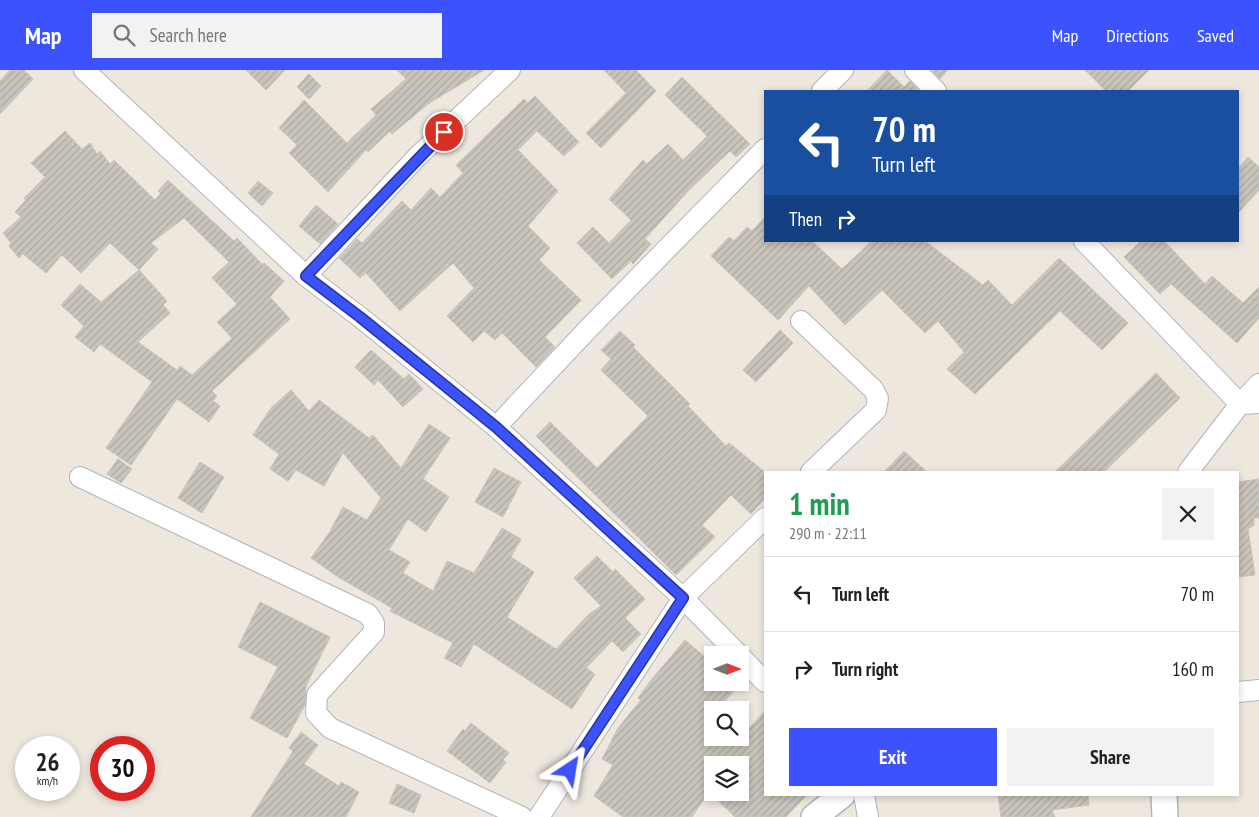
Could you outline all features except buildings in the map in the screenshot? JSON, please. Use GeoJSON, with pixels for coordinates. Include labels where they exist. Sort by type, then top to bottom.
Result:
{"type":"FeatureCollection","features":[{"type":"Feature","properties":{"kind":"street"},"geometry":{"type":"LineString","coordinates":[[84,70],[306,276],[496,427],[683,598],[729,646]]}},
{"type":"Feature","properties":{"kind":"street"},"geometry":{"type":"LineString","coordinates":[[306,276],[418,157],[510,70]]}},
{"type":"Feature","properties":{"kind":"street"},"geometry":{"type":"LineString","coordinates":[[823,90],[843,70]]}},
{"type":"Feature","properties":{"kind":"street"},"geometry":{"type":"LineString","coordinates":[[915,70],[935,90]]}},
{"type":"Feature","properties":{"kind":"street"},"geometry":{"type":"LineString","coordinates":[[496,427],[588,329],[764,151]]}},
{"type":"Feature","properties":{"kind":"street"},"geometry":{"type":"LineString","coordinates":[[1085,242],[1249,404]]}},
{"type":"Feature","properties":{"kind":"street"},"geometry":{"type":"LineString","coordinates":[[801,321],[873,389],[878,398],[876,410],[812,471]]}},
{"type":"Feature","properties":{"kind":"street"},"geometry":{"type":"LineString","coordinates":[[1189,471],[1249,404],[1259,384]]}},
{"type":"Feature","properties":{"kind":"street"},"geometry":{"type":"LineString","coordinates":[[80,477],[368,614],[374,623],[374,632],[317,695],[316,713],[330,728],[522,817]]}},
{"type":"Feature","properties":{"kind":"street"},"geometry":{"type":"LineString","coordinates":[[539,817],[683,598],[764,519]]}},
{"type":"Feature","properties":{"kind":"street"},"geometry":{"type":"LineString","coordinates":[[749,666],[764,681]]}},
{"type":"Feature","properties":{"kind":"street"},"geometry":{"type":"LineString","coordinates":[[1239,692],[1259,690]]}},
{"type":"Feature","properties":{"kind":"street"},"geometry":{"type":"LineString","coordinates":[[814,817],[841,796]]}},
{"type":"Feature","properties":{"kind":"street"},"geometry":{"type":"LineString","coordinates":[[864,796],[868,817]]}},
{"type":"Feature","properties":{"kind":"street"},"geometry":{"type":"LineString","coordinates":[[1164,796],[1165,817]]}},
{"type":"Feature","properties":{"kind":"route"},"geometry":{"type":"LineString","coordinates":[[444,132],[306,276],[496,427],[683,598],[570,770]]}}]}
